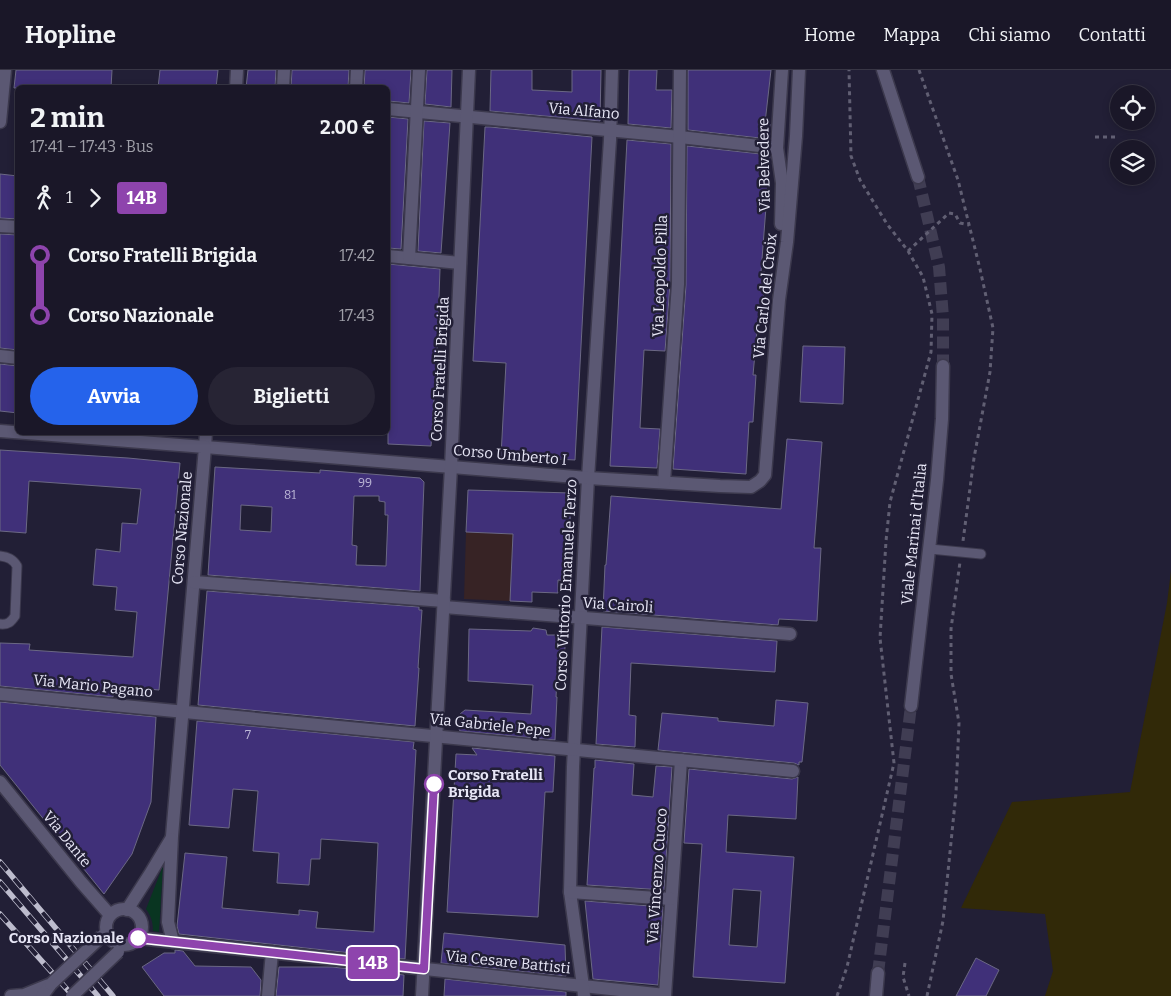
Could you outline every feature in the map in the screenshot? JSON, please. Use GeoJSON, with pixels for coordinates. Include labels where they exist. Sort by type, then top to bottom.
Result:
{"type":"FeatureCollection","features":[{"type":"Feature","properties":{"kind":"street"},"geometry":{"type":"LineString","coordinates":[[0,122],[5,70]]}},
{"type":"Feature","properties":{"kind":"street"},"geometry":{"type":"LineString","coordinates":[[236,85],[237,70]]}},
{"type":"Feature","properties":{"kind":"street"},"geometry":{"type":"LineString","coordinates":[[283,85],[284,70]]}},
{"type":"Feature","properties":{"kind":"street"},"geometry":{"type":"LineString","coordinates":[[356,85],[357,70]]}},
{"type":"Feature","properties":{"kind":"street"},"geometry":{"type":"LineString","coordinates":[[409,258],[419,70]]}},
{"type":"Feature","properties":{"kind":"street","name":"Corso Fratelli Brigida"},"geometry":{"type":"LineString","coordinates":[[422,996],[452,467],[469,70]]}},
{"type":"Feature","properties":{"kind":"street","name":"Corso Vittorio Emanuele Terzo"},"geometry":{"type":"LineString","coordinates":[[584,991],[570,892],[574,750],[612,70]]}},
{"type":"Feature","properties":{"kind":"street","name":"Via Leopoldo Pilla"},"geometry":{"type":"LineString","coordinates":[[664,482],[678,284],[680,70]]}},
{"type":"Feature","properties":{"kind":"street","name":"Via Belvedere"},"geometry":{"type":"LineString","coordinates":[[780,289],[782,183],[777,148],[782,70]]}},
{"type":"Feature","properties":{"kind":"street","name":"Via Carlo del Croix"},"geometry":{"type":"LineString","coordinates":[[720,486],[751,487],[765,475],[780,289],[787,242],[796,136],[798,70]]}},
{"type":"Feature","properties":{"kind":"street"},"geometry":{"type":"LineString","coordinates":[[883,70],[918,177]]}},
{"type":"Feature","properties":{"kind":"street","name":"Via Alfano"},"geometry":{"type":"LineString","coordinates":[[390,109],[777,148]]}},
{"type":"Feature","properties":{"kind":"street"},"geometry":{"type":"LineString","coordinates":[[0,226],[15,227]]}},
{"type":"Feature","properties":{"kind":"street"},"geometry":{"type":"LineString","coordinates":[[390,256],[460,263]]}},
{"type":"Feature","properties":{"kind":"street"},"geometry":{"type":"LineString","coordinates":[[0,356],[15,358]]}},
{"type":"Feature","properties":{"kind":"street","name":"Viale Marinai d'Italia"},"geometry":{"type":"LineString","coordinates":[[911,706],[937,480],[942,419],[943,366]]}},
{"type":"Feature","properties":{"kind":"street","name":"Corso Umberto I"},"geometry":{"type":"LineString","coordinates":[[0,431],[15,432]]}},
{"type":"Feature","properties":{"kind":"street","name":"Corso Umberto I"},"geometry":{"type":"LineString","coordinates":[[50,435],[588,478],[720,486]]}},
{"type":"Feature","properties":{"kind":"street","name":"Corso Nazionale"},"geometry":{"type":"LineString","coordinates":[[174,942],[168,922],[172,836],[206,435]]}},
{"type":"Feature","properties":{"kind":"street","name":"Via Cairoli"},"geometry":{"type":"LineString","coordinates":[[194,582],[581,618],[790,634]]}},
{"type":"Feature","properties":{"kind":"street","name":"Via Mario Pagano"},"geometry":{"type":"LineString","coordinates":[[0,694],[183,711]]}},
{"type":"Feature","properties":{"kind":"street","name":"Via Gabriele Pepe"},"geometry":{"type":"LineString","coordinates":[[183,711],[794,771]]}},
{"type":"Feature","properties":{"kind":"street","name":"Via Vincenzo Cuoco"},"geometry":{"type":"LineString","coordinates":[[665,995],[681,760]]}},
{"type":"Feature","properties":{"kind":"street","name":"Via Dante"},"geometry":{"type":"LineString","coordinates":[[0,782],[110,915]]}},
{"type":"Feature","properties":{"kind":"street","name":"Corso Nazionale"},"geometry":{"type":"LineString","coordinates":[[127,910],[172,836]]}},
{"type":"Feature","properties":{"kind":"street"},"geometry":{"type":"LineString","coordinates":[[570,892],[672,899]]}},
{"type":"Feature","properties":{"kind":"street"},"geometry":{"type":"LineString","coordinates":[[42,996],[104,934],[110,915],[118,910],[127,910],[136,914],[142,928],[138,938],[121,948],[72,996]]}},
{"type":"Feature","properties":{"kind":"street"},"geometry":{"type":"LineString","coordinates":[[104,934],[120,945],[121,948]]}},
{"type":"Feature","properties":{"kind":"street","name":"Via Cesare Battisti"},"geometry":{"type":"LineString","coordinates":[[138,938],[424,969],[584,991],[665,995]]}},
{"type":"Feature","properties":{"kind":"street"},"geometry":{"type":"LineString","coordinates":[[268,996],[272,952]]}},
{"type":"Feature","properties":{"kind":"street"},"geometry":{"type":"LineString","coordinates":[[876,996],[878,973]]}},
{"type":"Feature","properties":{"kind":"street"},"geometry":{"type":"LineString","coordinates":[[11,996],[24,995],[52,984]]}},
{"type":"Feature","properties":{"kind":"street"},"geometry":{"type":"LineString","coordinates":[[0,995],[5,996]]}},
{"type":"Feature","properties":{"kind":"lane"},"geometry":{"type":"LineString","coordinates":[[930,549],[981,554]]}},
{"type":"Feature","properties":{"kind":"lane"},"geometry":{"type":"LineString","coordinates":[[0,556],[9,558],[17,566],[15,616],[11,622],[0,624]]}},
{"type":"Feature","properties":{"kind":"path"},"geometry":{"type":"LineString","coordinates":[[837,996],[847,967],[894,762],[880,638],[890,502],[931,352],[932,314],[922,277],[908,251],[887,224],[860,180],[851,156],[849,70]]}},
{"type":"Feature","properties":{"kind":"path"},"geometry":{"type":"LineString","coordinates":[[919,70],[958,180],[993,328],[990,372],[974,458],[950,629],[951,674],[959,723],[956,793],[943,921],[927,996]]}},
{"type":"Feature","properties":{"kind":"path"},"geometry":{"type":"LineString","coordinates":[[1095,137],[1117,137]]}},
{"type":"Feature","properties":{"kind":"path"},"geometry":{"type":"LineString","coordinates":[[908,251],[950,213],[954,214],[960,223],[969,225]]}},
{"type":"Feature","properties":{"kind":"path"},"geometry":{"type":"LineString","coordinates":[[905,963],[903,977],[909,996]]}},
{"type":"Feature","properties":{"kind":"shaded area"},"geometry":{"type":"Polygon","coordinates":[[[466,532],[513,534],[510,601],[464,599],[466,532]]]}},
{"type":"Feature","properties":{"kind":"green space"},"geometry":{"type":"Polygon","coordinates":[[[163,866],[159,932],[153,931],[153,925],[146,909],[163,866]]]}},
{"type":"Feature","properties":{"kind":"sand"},"geometry":{"type":"Polygon","coordinates":[[[1171,571],[1171,996],[1045,996],[1053,971],[1045,914],[961,908],[1012,802],[1130,792],[1167,603],[1171,571]]]}},
{"type":"Feature","properties":{"kind":"building"},"geometry":{"type":"Polygon","coordinates":[[[16,70],[112,70],[111,85],[15,85],[14,88],[16,70]]]}},
{"type":"Feature","properties":{"kind":"building"},"geometry":{"type":"Polygon","coordinates":[[[160,70],[218,70],[216,85],[158,85],[160,70]]]}},
{"type":"Feature","properties":{"kind":"building"},"geometry":{"type":"Polygon","coordinates":[[[248,70],[276,70],[275,85],[246,85],[248,70]]]}},
{"type":"Feature","properties":{"kind":"building"},"geometry":{"type":"Polygon","coordinates":[[[292,70],[349,70],[348,85],[291,85],[292,70]]]}},
{"type":"Feature","properties":{"kind":"building"},"geometry":{"type":"Polygon","coordinates":[[[365,70],[411,70],[409,103],[390,101],[390,85],[364,85],[365,70]]]}},
{"type":"Feature","properties":{"kind":"building"},"geometry":{"type":"Polygon","coordinates":[[[427,70],[452,70],[451,107],[425,104],[427,70]]]}},
{"type":"Feature","properties":{"kind":"building"},"geometry":{"type":"Polygon","coordinates":[[[491,70],[532,70],[532,90],[572,92],[572,70],[601,70],[600,121],[490,111],[491,70]]]}},
{"type":"Feature","properties":{"kind":"building"},"geometry":{"type":"Polygon","coordinates":[[[629,70],[657,70],[656,90],[672,90],[671,128],[628,124],[629,70]]]}},
{"type":"Feature","properties":{"kind":"building"},"geometry":{"type":"Polygon","coordinates":[[[688,70],[771,70],[765,123],[770,124],[769,139],[688,130],[688,70]]]}},
{"type":"Feature","properties":{"kind":"building"},"geometry":{"type":"Polygon","coordinates":[[[390,117],[408,119],[401,249],[390,248],[390,117]]]}},
{"type":"Feature","properties":{"kind":"building"},"geometry":{"type":"Polygon","coordinates":[[[424,121],[450,123],[441,253],[418,251],[424,121]]]}},
{"type":"Feature","properties":{"kind":"building"},"geometry":{"type":"Polygon","coordinates":[[[485,127],[592,137],[575,460],[501,456],[506,363],[473,361],[485,127]]]}},
{"type":"Feature","properties":{"kind":"building"},"geometry":{"type":"Polygon","coordinates":[[[627,140],[671,144],[670,284],[665,351],[644,350],[640,428],[660,429],[657,468],[610,466],[627,140]]]}},
{"type":"Feature","properties":{"kind":"building"},"geometry":{"type":"Polygon","coordinates":[[[687,146],[770,155],[761,272],[765,272],[762,321],[758,320],[753,375],[756,375],[753,422],[749,422],[746,474],[673,469],[686,285],[687,146]]]}},
{"type":"Feature","properties":{"kind":"building"},"geometry":{"type":"Polygon","coordinates":[[[0,174],[15,176],[15,219],[0,218],[0,174]]]}},
{"type":"Feature","properties":{"kind":"building"},"geometry":{"type":"Polygon","coordinates":[[[0,234],[15,235],[15,350],[0,348],[0,234]]]}},
{"type":"Feature","properties":{"kind":"building"},"geometry":{"type":"Polygon","coordinates":[[[390,264],[440,269],[431,446],[388,444],[388,435],[390,435],[390,264]]]}},
{"type":"Feature","properties":{"kind":"building"},"geometry":{"type":"Polygon","coordinates":[[[803,346],[845,347],[843,404],[800,402],[803,346]]]}},
{"type":"Feature","properties":{"kind":"building"},"geometry":{"type":"Polygon","coordinates":[[[0,364],[15,366],[15,413],[0,411],[0,364]]]}},
{"type":"Feature","properties":{"kind":"building"},"geometry":{"type":"Polygon","coordinates":[[[787,439],[822,442],[814,548],[821,548],[817,621],[779,619],[778,625],[603,611],[611,496],[781,509],[787,439]]]}},
{"type":"Feature","properties":{"kind":"building"},"geometry":{"type":"Polygon","coordinates":[[[0,450],[180,463],[159,690],[113,686],[113,697],[0,686],[0,643],[30,644],[29,650],[133,657],[137,612],[115,610],[117,587],[93,585],[96,549],[120,552],[122,523],[137,524],[141,489],[29,481],[26,533],[0,531],[0,450]]]}},
{"type":"Feature","properties":{"kind":"building"},"geometry":{"type":"Polygon","coordinates":[[[215,467],[320,473],[320,470],[420,478],[424,482],[420,591],[208,575],[215,467]],[[354,496],[352,545],[357,546],[356,565],[386,566],[388,515],[385,515],[385,502],[379,501],[379,496],[354,496]],[[241,505],[240,530],[271,532],[272,507],[241,505]]]}},
{"type":"Feature","properties":{"kind":"building"},"geometry":{"type":"Polygon","coordinates":[[[468,490],[571,493],[568,581],[558,580],[558,593],[532,592],[532,602],[510,601],[513,534],[466,532],[468,490]]]}},
{"type":"Feature","properties":{"kind":"building"},"geometry":{"type":"Polygon","coordinates":[[[207,591],[419,607],[419,610],[422,610],[415,726],[198,705],[207,591]]]}},
{"type":"Feature","properties":{"kind":"building"},"geometry":{"type":"Polygon","coordinates":[[[602,627],[777,641],[775,672],[631,663],[629,715],[636,716],[635,747],[596,744],[602,627]]]}},
{"type":"Feature","properties":{"kind":"building"},"geometry":{"type":"Polygon","coordinates":[[[533,628],[546,630],[547,635],[559,635],[564,641],[562,670],[557,679],[555,740],[460,731],[457,719],[465,710],[531,714],[533,685],[468,681],[469,629],[531,631],[533,628]]]}},
{"type":"Feature","properties":{"kind":"building"},"geometry":{"type":"Polygon","coordinates":[[[776,700],[808,703],[802,762],[799,762],[799,765],[658,750],[662,713],[774,726],[776,700]]]}},
{"type":"Feature","properties":{"kind":"building"},"geometry":{"type":"Polygon","coordinates":[[[0,702],[156,717],[151,802],[132,854],[104,894],[0,765],[0,702]]]}},
{"type":"Feature","properties":{"kind":"building"},"geometry":{"type":"Polygon","coordinates":[[[197,721],[414,742],[413,749],[416,750],[405,959],[179,934],[177,926],[185,853],[227,857],[222,908],[299,915],[299,910],[318,912],[316,928],[374,932],[378,843],[321,839],[320,859],[311,859],[309,885],[277,883],[279,853],[253,851],[258,791],[233,789],[229,828],[189,825],[197,721]]]}},
{"type":"Feature","properties":{"kind":"building"},"geometry":{"type":"Polygon","coordinates":[[[472,748],[555,756],[553,792],[545,792],[538,917],[447,912],[456,754],[477,755],[472,748]]]}},
{"type":"Feature","properties":{"kind":"building"},"geometry":{"type":"Polygon","coordinates":[[[595,760],[634,764],[632,795],[653,797],[656,766],[672,767],[664,890],[587,885],[595,760]]]}},
{"type":"Feature","properties":{"kind":"building"},"geometry":{"type":"Polygon","coordinates":[[[689,769],[792,779],[798,777],[796,819],[728,815],[726,852],[794,857],[785,983],[693,977],[702,844],[684,843],[689,769]],[[733,889],[729,945],[757,947],[761,891],[733,889]]]}},
{"type":"Feature","properties":{"kind":"building"},"geometry":{"type":"Polygon","coordinates":[[[585,901],[663,907],[658,985],[593,979],[585,901]]]}},
{"type":"Feature","properties":{"kind":"building"},"geometry":{"type":"Polygon","coordinates":[[[444,933],[565,945],[566,976],[441,963],[444,933]]]}},
{"type":"Feature","properties":{"kind":"building"},"geometry":{"type":"Polygon","coordinates":[[[175,950],[183,951],[195,966],[251,967],[261,980],[260,996],[164,996],[142,967],[164,953],[175,953],[175,950]]]}},
{"type":"Feature","properties":{"kind":"building"},"geometry":{"type":"Polygon","coordinates":[[[976,958],[999,970],[986,996],[956,996],[976,958]]]}},
{"type":"Feature","properties":{"kind":"building"},"geometry":{"type":"Polygon","coordinates":[[[279,967],[332,967],[404,975],[403,996],[276,996],[279,967]]]}},
{"type":"Feature","properties":{"kind":"building"},"geometry":{"type":"Polygon","coordinates":[[[445,979],[566,992],[566,996],[444,996],[445,979]]]}},
{"type":"Feature","properties":{"kind":"tunnel"},"geometry":{"type":"LineString","coordinates":[[918,177],[939,267],[943,317],[943,366]]}},
{"type":"Feature","properties":{"kind":"tunnel"},"geometry":{"type":"LineString","coordinates":[[878,973],[911,706]]}},
{"type":"Feature","properties":{"kind":"railway"},"geometry":{"type":"LineString","coordinates":[[0,862],[113,996]]}},
{"type":"Feature","properties":{"kind":"railway"},"geometry":{"type":"LineString","coordinates":[[0,882],[98,996]]}},
{"type":"Feature","properties":{"kind":"railway"},"geometry":{"type":"LineString","coordinates":[[0,914],[73,996]]}},
{"type":"Feature","properties":{"kind":"bus line","name":"14B"},"geometry":{"type":"LineString","coordinates":[[138,938],[424,969],[434,784]]}},
{"type":"Feature","properties":{"kind":"place","name":"Corso Fratelli Brigida"},"geometry":{"type":"Point","coordinates":[434,784]}},
{"type":"Feature","properties":{"kind":"place","name":"Corso Nazionale"},"geometry":{"type":"Point","coordinates":[138,938]}}]}
